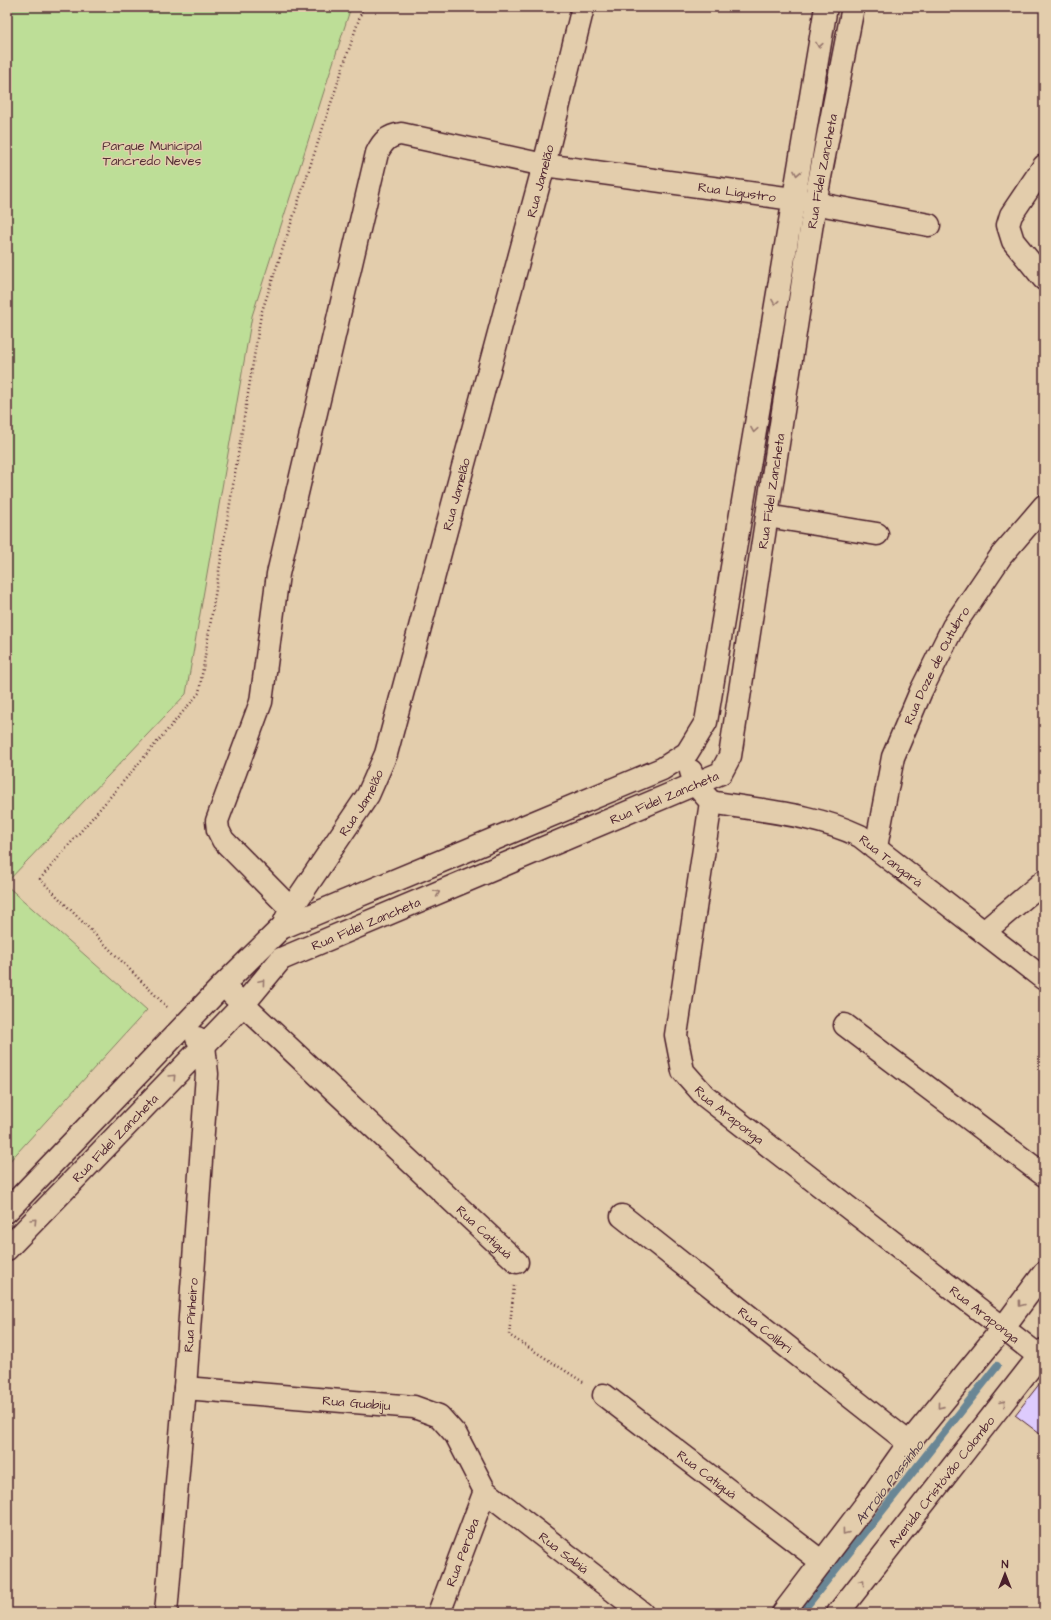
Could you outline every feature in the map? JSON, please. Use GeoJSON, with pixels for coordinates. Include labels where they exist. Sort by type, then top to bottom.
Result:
{"type":"FeatureCollection","features":[{"type":"Feature","properties":{"kind":"street","name":"Rua Jamelão"},"geometry":{"type":"LineString","coordinates":[[281,959],[282,928],[291,909],[368,795],[386,754],[544,165],[583,7]]}},
{"type":"Feature","properties":{"kind":"street","name":"Rua Fidel Zancheta"},"geometry":{"type":"LineString","coordinates":[[7,1211],[223,984],[282,928],[662,769],[687,753],[706,722],[792,199],[826,7]]}},
{"type":"Feature","properties":{"kind":"street","name":"Rua Fidel Zancheta"},"geometry":{"type":"LineString","coordinates":[[7,1250],[243,1005],[281,959],[721,773],[730,756],[815,203],[853,7]]}},
{"type":"Feature","properties":{"kind":"street","name":"Rua Ligustro"},"geometry":{"type":"LineString","coordinates":[[291,909],[223,840],[218,830],[217,821],[260,702],[278,574],[377,153],[382,142],[391,136],[401,134],[544,165],[792,199],[929,225]]}},
{"type":"Feature","properties":{"kind":"street"},"geometry":{"type":"LineString","coordinates":[[1044,166],[1011,215],[1008,225],[1012,241],[1044,279]]}},
{"type":"Feature","properties":{"kind":"street","name":"Rua Doze de Outubro"},"geometry":{"type":"LineString","coordinates":[[876,847],[893,756],[925,684],[953,627],[1001,556],[1044,506]]}},
{"type":"Feature","properties":{"kind":"street"},"geometry":{"type":"LineString","coordinates":[[767,516],[877,534]]}},
{"type":"Feature","properties":{"kind":"street"},"geometry":{"type":"LineString","coordinates":[[687,753],[695,784],[711,802]]}},
{"type":"Feature","properties":{"kind":"street","name":"Rua Tangará"},"geometry":{"type":"LineString","coordinates":[[711,802],[823,821],[841,827],[860,836],[1044,979]]}},
{"type":"Feature","properties":{"kind":"street","name":"Rua Araponga"},"geometry":{"type":"LineString","coordinates":[[711,802],[676,1035],[683,1071],[705,1096],[1003,1328],[1042,1353]]}},
{"type":"Feature","properties":{"kind":"street"},"geometry":{"type":"LineString","coordinates":[[984,932],[1044,881]]}},
{"type":"Feature","properties":{"kind":"street","name":"Rua Catiguá"},"geometry":{"type":"LineString","coordinates":[[223,984],[243,1005],[517,1262]]}},
{"type":"Feature","properties":{"kind":"street"},"geometry":{"type":"LineString","coordinates":[[184,1025],[204,1045]]}},
{"type":"Feature","properties":{"kind":"street"},"geometry":{"type":"LineString","coordinates":[[845,1025],[1044,1175]]}},
{"type":"Feature","properties":{"kind":"street","name":"Rua Pinheiro"},"geometry":{"type":"LineString","coordinates":[[166,1613],[185,1388],[207,1074],[204,1045]]}},
{"type":"Feature","properties":{"kind":"street","name":"Rua Colibri"},"geometry":{"type":"LineString","coordinates":[[622,1216],[909,1443]]}},
{"type":"Feature","properties":{"kind":"street"},"geometry":{"type":"LineString","coordinates":[[783,1613],[909,1443],[1003,1328],[1044,1273]]}},
{"type":"Feature","properties":{"kind":"street","name":"Avenida Cristóvão Colombo"},"geometry":{"type":"LineString","coordinates":[[838,1613],[1042,1353]]}},
{"type":"Feature","properties":{"kind":"street","name":"Rua Guabiju"},"geometry":{"type":"LineString","coordinates":[[185,1388],[414,1407],[439,1416],[456,1435],[485,1491]]}},
{"type":"Feature","properties":{"kind":"street","name":"Rua Catiguá"},"geometry":{"type":"LineString","coordinates":[[604,1395],[822,1562]]}},
{"type":"Feature","properties":{"kind":"street","name":"Rua Peroba"},"geometry":{"type":"LineString","coordinates":[[439,1613],[485,1491]]}},
{"type":"Feature","properties":{"kind":"street","name":"Rua Sabiá"},"geometry":{"type":"LineString","coordinates":[[485,1491],[642,1613]]}},
{"type":"Feature","properties":{"kind":"path"},"geometry":{"type":"LineString","coordinates":[[184,1025],[40,879],[199,693],[261,314],[363,7]]}},
{"type":"Feature","properties":{"kind":"path","name":"Rua Catiguá"},"geometry":{"type":"LineString","coordinates":[[517,1262],[509,1335],[604,1395]]}},
{"type":"Feature","properties":{"kind":"green space","name":"Parque Municipal Tancredo Neves"},"geometry":{"type":"Polygon","coordinates":[[[7,7],[351,7],[252,316],[186,694],[7,882],[7,7]]]}},
{"type":"Feature","properties":{"kind":"green space"},"geometry":{"type":"Polygon","coordinates":[[[7,886],[147,1010],[7,1164],[7,886]]]}},
{"type":"Feature","properties":{"kind":"building"},"geometry":{"type":"Polygon","coordinates":[[[1044,1378],[1044,1437],[1015,1415],[1044,1378]]]}},
{"type":"Feature","properties":{"kind":"waterway","name":"Arroio Passinho"},"geometry":{"type":"LineString","coordinates":[[801,1613],[997,1366]]}}]}
